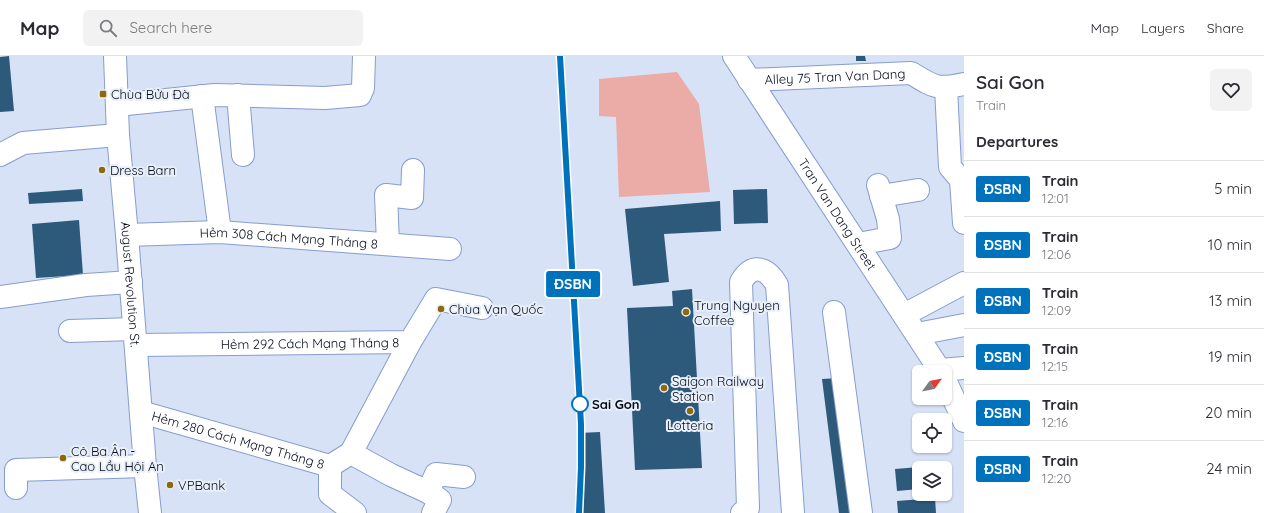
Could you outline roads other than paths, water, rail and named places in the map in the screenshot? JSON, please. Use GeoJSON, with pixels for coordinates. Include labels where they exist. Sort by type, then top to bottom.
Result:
{"type":"FeatureCollection","features":[{"type":"Feature","properties":{"kind":"street","name":"August Revolution St."},"geometry":{"type":"LineString","coordinates":[[115,56],[118,135],[150,513]]}},
{"type":"Feature","properties":{"kind":"street"},"geometry":{"type":"LineString","coordinates":[[117,105],[220,94],[325,98],[360,95],[364,88],[364,56]]}},
{"type":"Feature","properties":{"kind":"street","name":"Tran Van Dang Street"},"geometry":{"type":"LineString","coordinates":[[735,56],[749,80],[936,365]]}},
{"type":"Feature","properties":{"kind":"street","name":"Alley 75 Tran Van Dang"},"geometry":{"type":"LineString","coordinates":[[749,80],[911,73],[931,85],[955,86]]}},
{"type":"Feature","properties":{"kind":"street"},"geometry":{"type":"LineString","coordinates":[[955,86],[958,176],[964,213]]}},
{"type":"Feature","properties":{"kind":"street"},"geometry":{"type":"LineString","coordinates":[[238,95],[243,155]]}},
{"type":"Feature","properties":{"kind":"street"},"geometry":{"type":"LineString","coordinates":[[202,96],[220,232]]}},
{"type":"Feature","properties":{"kind":"street"},"geometry":{"type":"LineString","coordinates":[[0,155],[23,142],[118,135]]}},
{"type":"Feature","properties":{"kind":"street"},"geometry":{"type":"LineString","coordinates":[[388,244],[386,195],[412,198],[413,170]]}},
{"type":"Feature","properties":{"kind":"street"},"geometry":{"type":"LineString","coordinates":[[858,244],[890,238],[888,219],[879,191],[918,190]]}},
{"type":"Feature","properties":{"kind":"street","name":"Hẻm 308 Cách Mạng Tháng 8"},"geometry":{"type":"LineString","coordinates":[[127,234],[220,232],[450,249]]}},
{"type":"Feature","properties":{"kind":"street"},"geometry":{"type":"LineString","coordinates":[[742,513],[748,508],[741,282],[746,274],[755,270],[764,271],[772,277],[777,285],[793,513]]}},
{"type":"Feature","properties":{"kind":"street"},"geometry":{"type":"LineString","coordinates":[[0,297],[86,285],[131,282]]}},
{"type":"Feature","properties":{"kind":"street"},"geometry":{"type":"LineString","coordinates":[[904,315],[964,283]]}},
{"type":"Feature","properties":{"kind":"street","name":"Hẻm 292 Cách Mạng Tháng 8"},"geometry":{"type":"LineString","coordinates":[[70,331],[135,337],[410,342],[436,299],[482,308]]}},
{"type":"Feature","properties":{"kind":"street"},"geometry":{"type":"LineString","coordinates":[[834,312],[861,513]]}},
{"type":"Feature","properties":{"kind":"street"},"geometry":{"type":"LineString","coordinates":[[917,334],[964,325]]}},
{"type":"Feature","properties":{"kind":"street"},"geometry":{"type":"LineString","coordinates":[[410,342],[351,453],[393,470],[440,500],[433,513]]}},
{"type":"Feature","properties":{"kind":"street"},"geometry":{"type":"LineString","coordinates":[[952,371],[964,368]]}},
{"type":"Feature","properties":{"kind":"street","name":"Tran Van Dang Street"},"geometry":{"type":"LineString","coordinates":[[952,395],[964,421]]}},
{"type":"Feature","properties":{"kind":"street","name":"Hẻm 280 Cách Mạng Tháng 8"},"geometry":{"type":"LineString","coordinates":[[141,412],[330,466],[351,453]]}},
{"type":"Feature","properties":{"kind":"street"},"geometry":{"type":"LineString","coordinates":[[16,488],[16,470],[145,466]]}},
{"type":"Feature","properties":{"kind":"street"},"geometry":{"type":"LineString","coordinates":[[330,466],[328,503],[356,513]]}},
{"type":"Feature","properties":{"kind":"street"},"geometry":{"type":"LineString","coordinates":[[428,492],[436,474],[464,477]]}},
{"type":"Feature","properties":{"kind":"railway"},"geometry":{"type":"LineString","coordinates":[[560,56],[581,425],[579,513]]}},
{"type":"Feature","properties":{"kind":"train","name":"ĐSBN"},"geometry":{"type":"LineString","coordinates":[[560,56],[581,424],[579,513]]}},
{"type":"Feature","properties":{"kind":"place","name":"Chùa Bửu Đà"},"geometry":{"type":"Point","coordinates":[103,94]}},
{"type":"Feature","properties":{"kind":"place","name":"Dress Barn"},"geometry":{"type":"Point","coordinates":[102,170]}},
{"type":"Feature","properties":{"kind":"place","name":"Chùa Vạn Quốc"},"geometry":{"type":"Point","coordinates":[441,309]}},
{"type":"Feature","properties":{"kind":"place","name":"Trung Nguyen Coffee"},"geometry":{"type":"Point","coordinates":[686,312]}},
{"type":"Feature","properties":{"kind":"place","name":"Saigon Railway Station"},"geometry":{"type":"Point","coordinates":[664,388]}},
{"type":"Feature","properties":{"kind":"place","name":"Sai Gon"},"geometry":{"type":"Point","coordinates":[580,404]}},
{"type":"Feature","properties":{"kind":"place","name":"Lotteria"},"geometry":{"type":"Point","coordinates":[690,411]}},
{"type":"Feature","properties":{"kind":"place","name":"Cô Ba Ân - Cao Lầu Hội An"},"geometry":{"type":"Point","coordinates":[63,458]}},
{"type":"Feature","properties":{"kind":"place","name":"VPBank"},"geometry":{"type":"Point","coordinates":[170,485]}}]}
